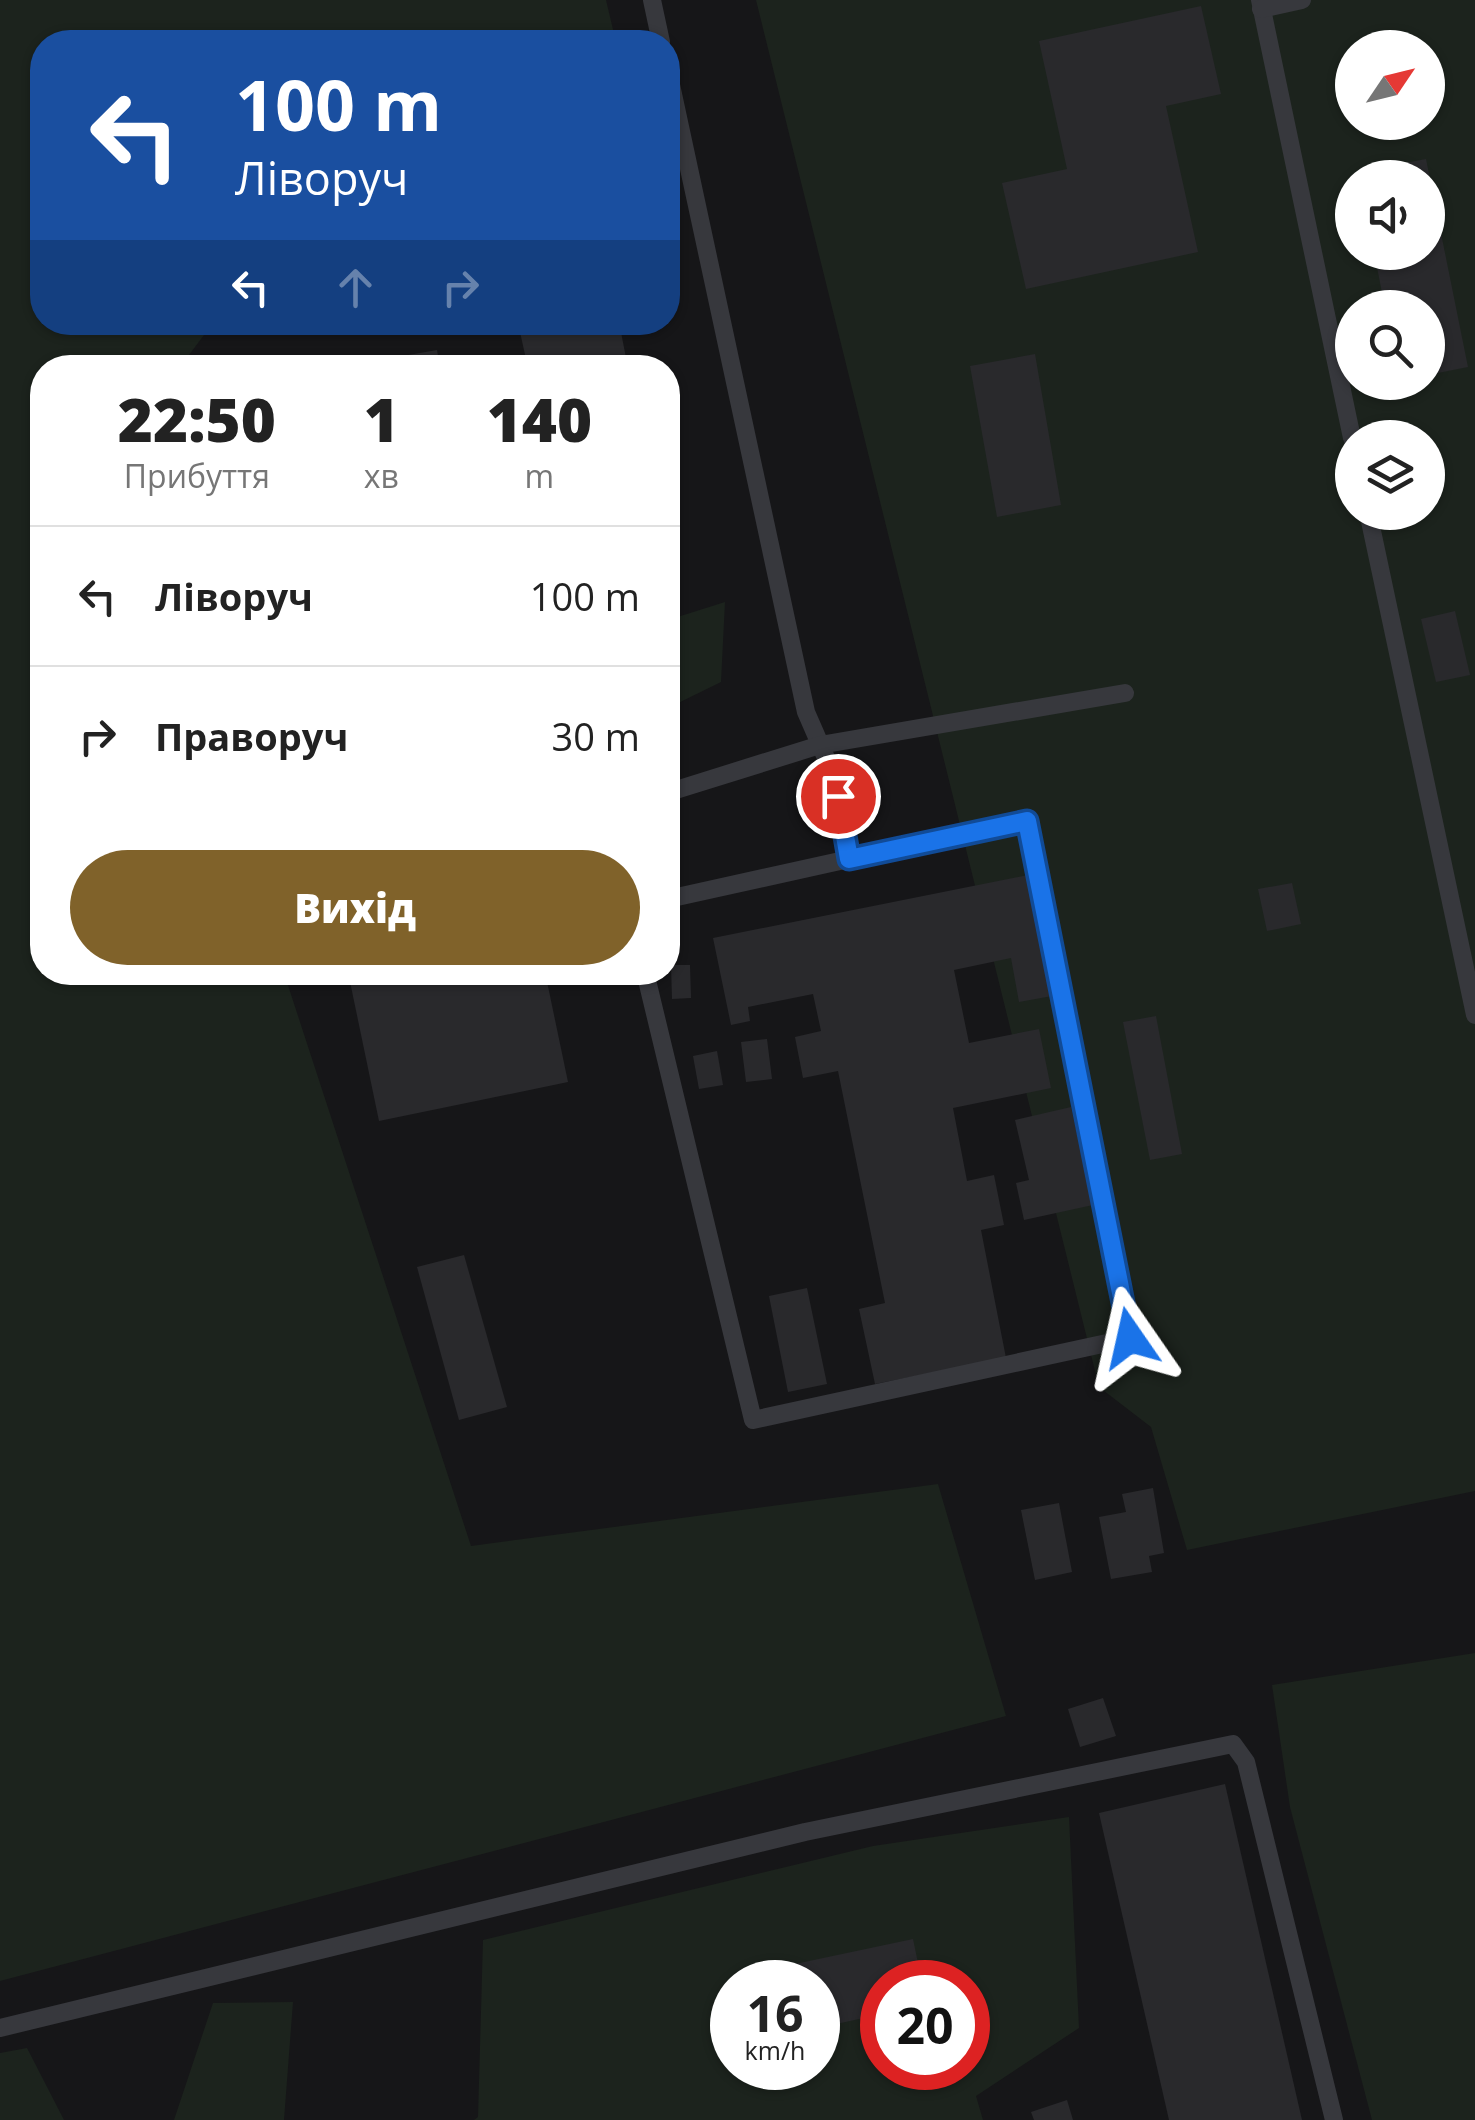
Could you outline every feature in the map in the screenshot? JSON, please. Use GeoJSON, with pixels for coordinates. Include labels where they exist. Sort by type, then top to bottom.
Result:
{"type":"FeatureCollection","features":[{"type":"Feature","properties":{"kind":"lane"},"geometry":{"type":"LineString","coordinates":[[652,0],[658,30]]}},
{"type":"Feature","properties":{"kind":"lane"},"geometry":{"type":"LineString","coordinates":[[1302,0],[1260,4],[1348,420]]}},
{"type":"Feature","properties":{"kind":"lane"},"geometry":{"type":"LineString","coordinates":[[680,127],[806,712],[833,774]]}},
{"type":"Feature","properties":{"kind":"lane"},"geometry":{"type":"LineString","coordinates":[[1372,530],[1475,1015]]}},
{"type":"Feature","properties":{"kind":"lane"},"geometry":{"type":"LineString","coordinates":[[680,789],[820,744],[1124,693]]}},
{"type":"Feature","properties":{"kind":"lane"},"geometry":{"type":"LineString","coordinates":[[838,796],[849,859]]}},
{"type":"Feature","properties":{"kind":"lane"},"geometry":{"type":"LineString","coordinates":[[647,985],[754,1420],[1130,1338],[1027,821],[680,896]]}},
{"type":"Feature","properties":{"kind":"lane"},"geometry":{"type":"LineString","coordinates":[[0,2028],[805,1832],[1233,1744],[1246,1762],[1334,2120]]}},
{"type":"Feature","properties":{"kind":"shaded area"},"geometry":{"type":"Polygon","coordinates":[[[0,0],[606,0],[613,30],[30,30],[30,335],[204,335],[189,355],[30,355],[30,985],[288,985],[471,1546],[938,1484],[1006,1716],[0,1981],[0,0]]]}},
{"type":"Feature","properties":{"kind":"shaded area"},"geometry":{"type":"Polygon","coordinates":[[[756,0],[1475,0],[1475,1491],[1187,1550],[1151,1427],[1099,1387],[756,0]]]}},
{"type":"Feature","properties":{"kind":"shaded area"},"geometry":{"type":"Polygon","coordinates":[[[725,602],[721,682],[680,702],[680,616],[725,602]]]}},
{"type":"Feature","properties":{"kind":"shaded area"},"geometry":{"type":"Polygon","coordinates":[[[1475,1653],[1475,2120],[1372,2120],[1290,1807],[1272,1685],[1475,1653]]]}},
{"type":"Feature","properties":{"kind":"shaded area"},"geometry":{"type":"Polygon","coordinates":[[[1069,1817],[1079,2028],[990,2087],[990,1960],[860,1960],[860,2090],[985,2090],[976,2096],[983,2120],[474,2120],[478,2117],[483,1940],[873,1846],[1069,1817]]]}},
{"type":"Feature","properties":{"kind":"shaded area"},"geometry":{"type":"Polygon","coordinates":[[[293,2002],[284,2120],[174,2120],[213,2003],[293,2002]]]}},
{"type":"Feature","properties":{"kind":"shaded area"},"geometry":{"type":"Polygon","coordinates":[[[27,2048],[64,2120],[0,2120],[0,2053],[27,2048]]]}},
{"type":"Feature","properties":{"kind":"building"},"geometry":{"type":"Polygon","coordinates":[[[1201,6],[1221,94],[1166,106],[1198,252],[1026,289],[1002,183],[1067,169],[1039,41],[1201,6]]]}},
{"type":"Feature","properties":{"kind":"building"},"geometry":{"type":"Polygon","coordinates":[[[1445,253],[1468,367],[1445,372],[1445,290],[1381,290],[1378,270],[1445,270],[1445,253]]]}},
{"type":"Feature","properties":{"kind":"building"},"geometry":{"type":"Polygon","coordinates":[[[521,335],[622,335],[625,355],[525,355],[521,335]]]}},
{"type":"Feature","properties":{"kind":"building"},"geometry":{"type":"Polygon","coordinates":[[[437,350],[438,355],[408,355],[437,350]]]}},
{"type":"Feature","properties":{"kind":"building"},"geometry":{"type":"Polygon","coordinates":[[[1035,354],[1061,505],[997,517],[970,366],[1035,354]]]}},
{"type":"Feature","properties":{"kind":"building"},"geometry":{"type":"Polygon","coordinates":[[[1455,611],[1470,675],[1436,682],[1421,619],[1455,611]]]}},
{"type":"Feature","properties":{"kind":"building"},"geometry":{"type":"Polygon","coordinates":[[[1028,875],[1052,996],[1019,1002],[1011,958],[954,970],[969,1043],[1039,1029],[1051,1088],[953,1108],[967,1181],[994,1175],[1004,1225],[981,1230],[1006,1358],[875,1384],[859,1309],[885,1303],[838,1071],[803,1078],[795,1037],[821,1031],[813,994],[748,1007],[750,1021],[731,1025],[713,938],[1028,875]]]}},
{"type":"Feature","properties":{"kind":"building"},"geometry":{"type":"Polygon","coordinates":[[[1292,883],[1301,924],[1267,931],[1258,889],[1292,883]]]}},
{"type":"Feature","properties":{"kind":"building"},"geometry":{"type":"Polygon","coordinates":[[[680,965],[690,965],[691,998],[672,999],[672,985],[680,985],[680,965]]]}},
{"type":"Feature","properties":{"kind":"building"},"geometry":{"type":"Polygon","coordinates":[[[351,985],[548,985],[568,1082],[379,1121],[351,985]]]}},
{"type":"Feature","properties":{"kind":"building"},"geometry":{"type":"Polygon","coordinates":[[[1156,1016],[1182,1154],[1150,1160],[1123,1022],[1156,1016]]]}},
{"type":"Feature","properties":{"kind":"building"},"geometry":{"type":"Polygon","coordinates":[[[767,1039],[772,1079],[746,1082],[741,1042],[767,1039]]]}},
{"type":"Feature","properties":{"kind":"building"},"geometry":{"type":"Polygon","coordinates":[[[717,1051],[723,1085],[699,1089],[693,1056],[717,1051]]]}},
{"type":"Feature","properties":{"kind":"building"},"geometry":{"type":"Polygon","coordinates":[[[1071,1107],[1093,1205],[1024,1220],[1016,1183],[1029,1180],[1015,1120],[1071,1107]]]}},
{"type":"Feature","properties":{"kind":"building"},"geometry":{"type":"Polygon","coordinates":[[[464,1255],[507,1407],[459,1420],[417,1267],[464,1255]]]}},
{"type":"Feature","properties":{"kind":"building"},"geometry":{"type":"Polygon","coordinates":[[[807,1288],[827,1384],[788,1392],[769,1296],[807,1288]]]}},
{"type":"Feature","properties":{"kind":"building"},"geometry":{"type":"Polygon","coordinates":[[[1153,1488],[1164,1553],[1149,1556],[1152,1572],[1111,1579],[1099,1517],[1126,1512],[1122,1494],[1153,1488]]]}},
{"type":"Feature","properties":{"kind":"building"},"geometry":{"type":"Polygon","coordinates":[[[1059,1503],[1072,1572],[1035,1580],[1021,1510],[1059,1503]]]}},
{"type":"Feature","properties":{"kind":"building"},"geometry":{"type":"Polygon","coordinates":[[[1103,1698],[1116,1736],[1080,1747],[1068,1709],[1103,1698]]]}},
{"type":"Feature","properties":{"kind":"building"},"geometry":{"type":"Polygon","coordinates":[[[1225,1784],[1302,2120],[1169,2120],[1099,1813],[1225,1784]]]}},
{"type":"Feature","properties":{"kind":"building"},"geometry":{"type":"Polygon","coordinates":[[[913,1939],[917,1960],[860,1960],[860,2019],[840,2023],[840,1960],[814,1960],[913,1939]]]}},
{"type":"Feature","properties":{"kind":"building"},"geometry":{"type":"Polygon","coordinates":[[[1067,2100],[1073,2120],[1034,2120],[1031,2112],[1067,2100]]]}},
{"type":"Feature","properties":{"kind":"route"},"geometry":{"type":"LineString","coordinates":[[838,796],[849,859],[1027,821],[1130,1338]]}}]}
